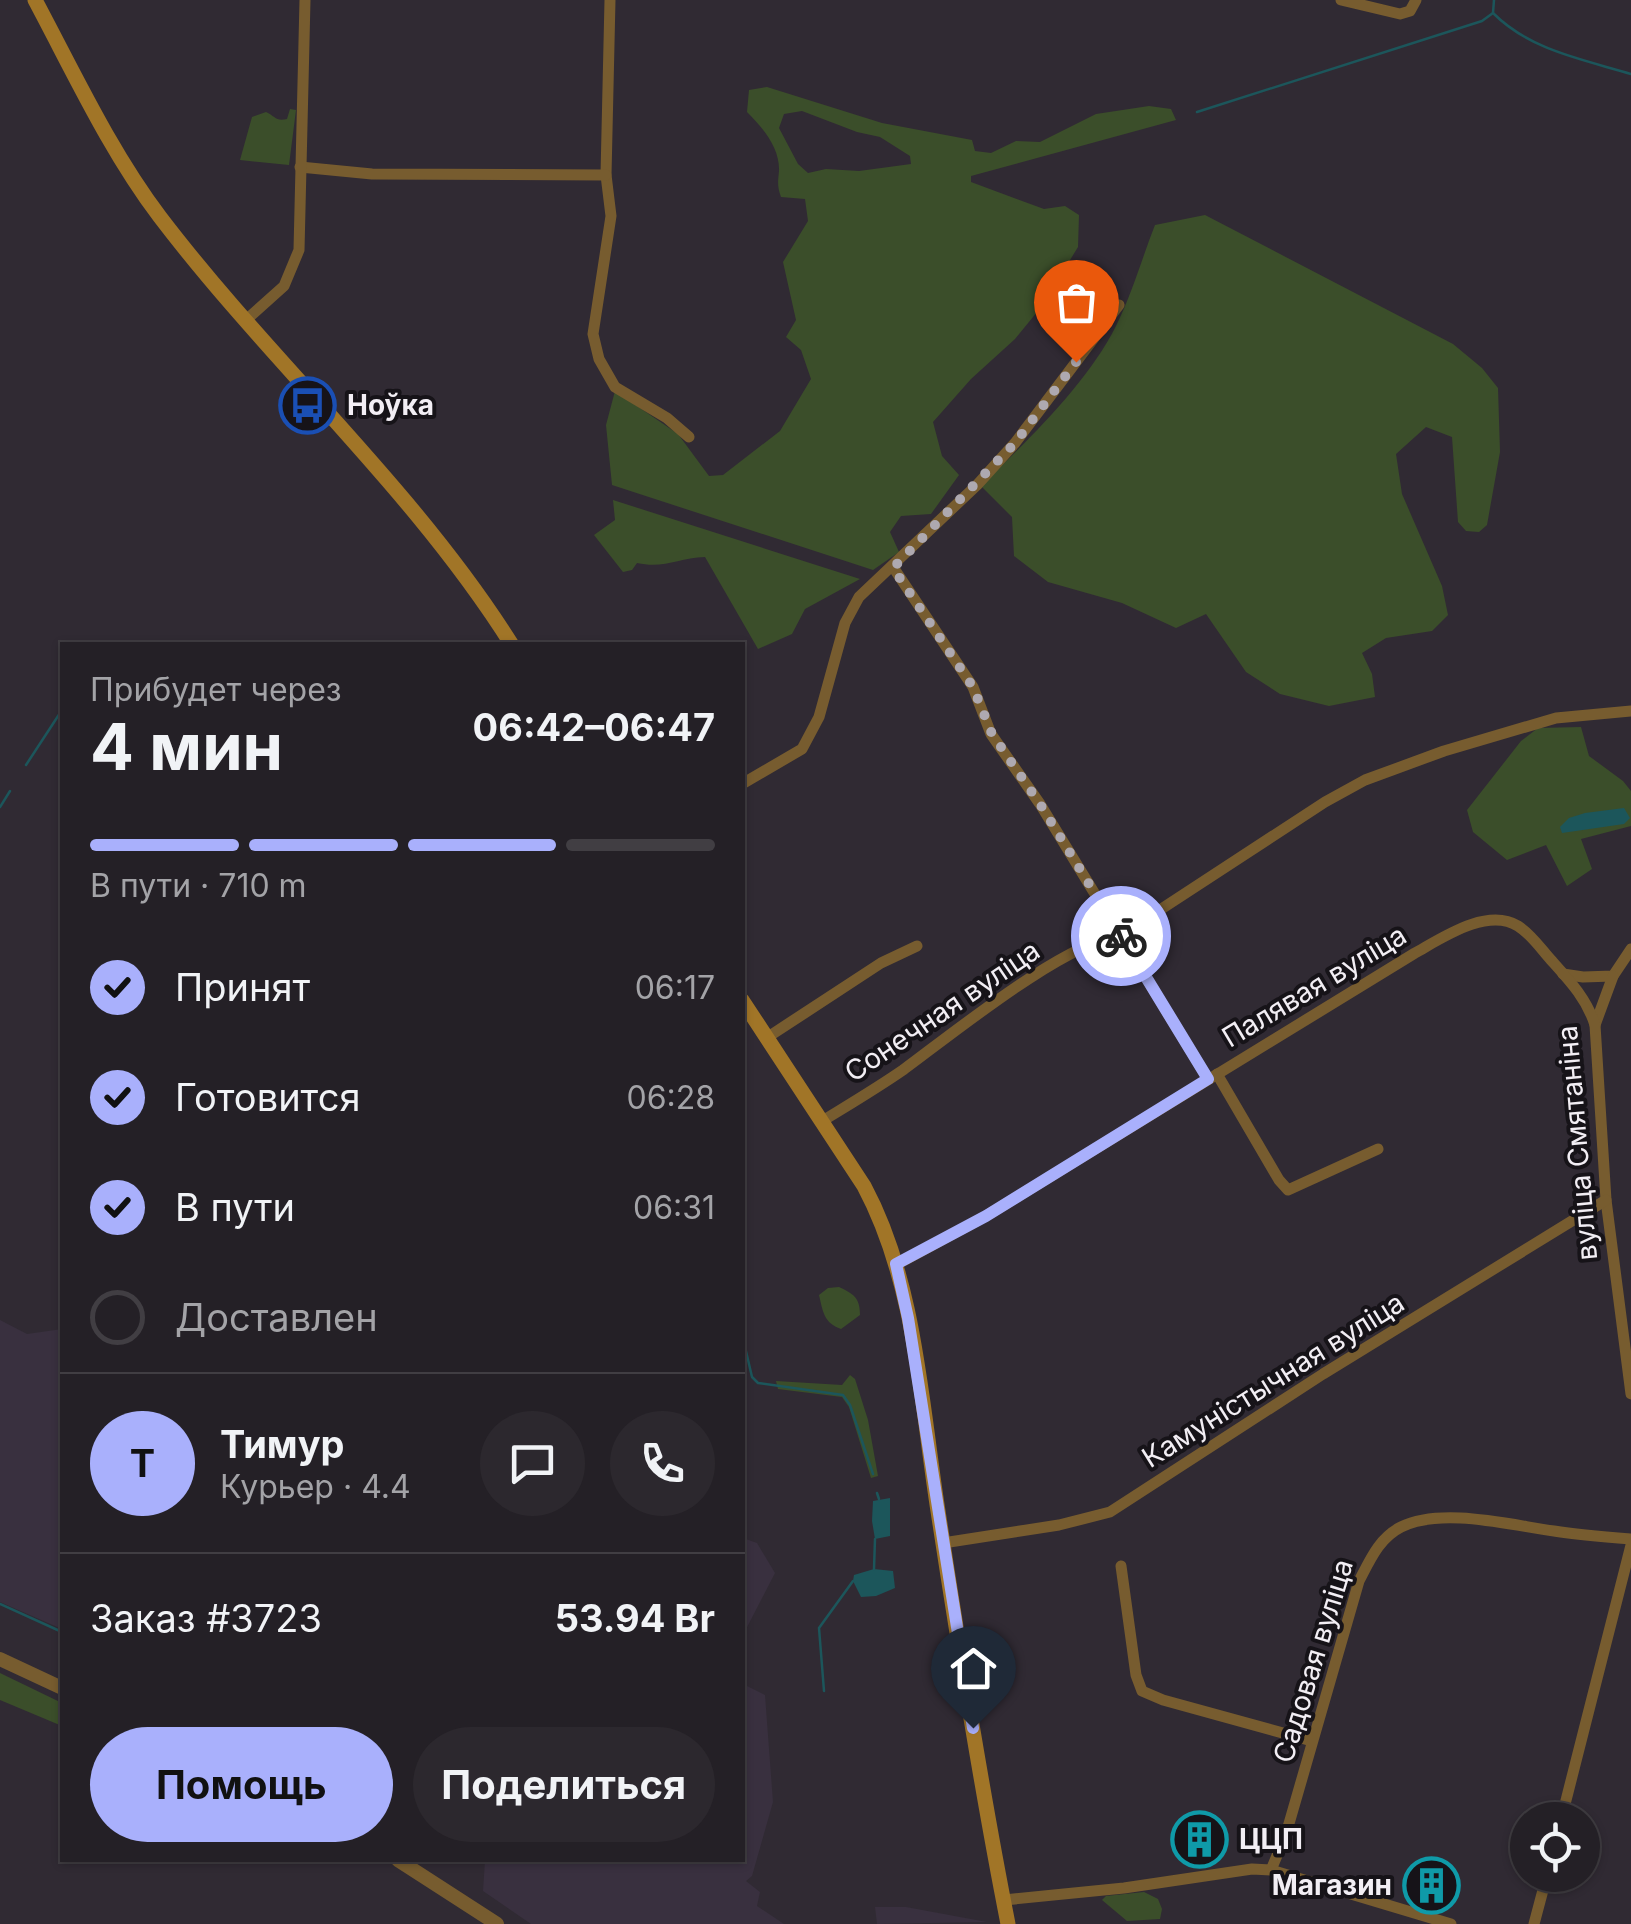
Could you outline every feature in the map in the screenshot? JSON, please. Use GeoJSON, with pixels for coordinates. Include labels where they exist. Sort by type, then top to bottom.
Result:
{"type":"FeatureCollection","features":[{"type":"Feature","properties":{"kind":"main road"},"geometry":{"type":"LineString","coordinates":[[35,0],[108,137],[157,213],[454,563],[510,642]]}},
{"type":"Feature","properties":{"kind":"main road"},"geometry":{"type":"LineString","coordinates":[[745,1004],[824,1120],[880,1216],[896,1264],[1008,1924]]}},
{"type":"Feature","properties":{"kind":"street"},"geometry":{"type":"LineString","coordinates":[[246,320],[284,286],[296,262],[300,234],[305,0]]}},
{"type":"Feature","properties":{"kind":"street"},"geometry":{"type":"LineString","coordinates":[[610,0],[606,175],[612,216],[594,334],[598,359],[615,387],[668,418],[689,437]]}},
{"type":"Feature","properties":{"kind":"street"},"geometry":{"type":"LineString","coordinates":[[1341,0],[1400,14],[1410,11],[1416,0]]}},
{"type":"Feature","properties":{"kind":"street"},"geometry":{"type":"LineString","coordinates":[[300,167],[372,174],[606,175]]}},
{"type":"Feature","properties":{"kind":"street"},"geometry":{"type":"LineString","coordinates":[[745,782],[796,754],[811,736],[845,623],[859,597],[893,568],[1015,443],[1119,306]]}},
{"type":"Feature","properties":{"kind":"street"},"geometry":{"type":"LineString","coordinates":[[893,568],[973,687],[992,734],[1278,1180],[1288,1190],[1378,1149]]}},
{"type":"Feature","properties":{"kind":"street","name":"Сонечная вуліца"},"geometry":{"type":"LineString","coordinates":[[824,1120],[1044,971],[1102,938],[1120,936],[1364,780],[1444,750],[1545,721],[1631,711]]}},
{"type":"Feature","properties":{"kind":"street","name":"Палявая вуліца"},"geometry":{"type":"LineString","coordinates":[[896,1264],[986,1216],[1448,934],[1489,920],[1507,921]]}},
{"type":"Feature","properties":{"kind":"street","name":"вуліца Смятаніна"},"geometry":{"type":"LineString","coordinates":[[1507,921],[1526,932],[1563,974],[1589,1008],[1595,1025],[1606,1200],[1631,1394]]}},
{"type":"Feature","properties":{"kind":"street"},"geometry":{"type":"LineString","coordinates":[[768,1037],[840,988],[917,946]]}},
{"type":"Feature","properties":{"kind":"street"},"geometry":{"type":"LineString","coordinates":[[1595,1025],[1612,976],[1631,949]]}},
{"type":"Feature","properties":{"kind":"street"},"geometry":{"type":"LineString","coordinates":[[1563,974],[1612,976]]}},
{"type":"Feature","properties":{"kind":"street","name":"Камуністычная вуліца"},"geometry":{"type":"LineString","coordinates":[[943,1543],[1059,1525],[1110,1512],[1322,1374],[1606,1200]]}},
{"type":"Feature","properties":{"kind":"street","name":"Садовая вуліца"},"geometry":{"type":"LineString","coordinates":[[1271,1870],[1286,1834],[1359,1581],[1376,1549],[1402,1526],[1422,1520],[1470,1519],[1631,1542]]}},
{"type":"Feature","properties":{"kind":"street"},"geometry":{"type":"LineString","coordinates":[[1567,1802],[1630,1562],[1631,1542]]}},
{"type":"Feature","properties":{"kind":"street"},"geometry":{"type":"LineString","coordinates":[[1121,1566],[1136,1675],[1142,1691],[1312,1741]]}},
{"type":"Feature","properties":{"kind":"street"},"geometry":{"type":"LineString","coordinates":[[0,1659],[60,1687]]}},
{"type":"Feature","properties":{"kind":"street"},"geometry":{"type":"LineString","coordinates":[[401,1862],[496,1924]]}},
{"type":"Feature","properties":{"kind":"street"},"geometry":{"type":"LineString","coordinates":[[1004,1900],[1252,1869],[1271,1870],[1451,1924]]}},
{"type":"Feature","properties":{"kind":"street"},"geometry":{"type":"LineString","coordinates":[[1534,1924],[1542,1892]]}},
{"type":"Feature","properties":{"kind":"shaded area"},"geometry":{"type":"Polygon","coordinates":[[[0,1320],[27,1334],[60,1329],[60,1628],[0,1602],[0,1320]]]}},
{"type":"Feature","properties":{"kind":"shaded area"},"geometry":{"type":"Polygon","coordinates":[[[745,1539],[757,1543],[775,1573],[745,1631],[745,1539]]]}},
{"type":"Feature","properties":{"kind":"shaded area"},"geometry":{"type":"Polygon","coordinates":[[[745,1685],[765,1695],[773,1802],[752,1876],[746,1881],[760,1892],[757,1906],[784,1924],[531,1924],[483,1891],[485,1862],[745,1862],[745,1685]]]}},
{"type":"Feature","properties":{"kind":"shaded area"},"geometry":{"type":"Polygon","coordinates":[[[875,1907],[906,1907],[987,1922],[877,1924],[875,1907]]]}},
{"type":"Feature","properties":{"kind":"green space"},"geometry":{"type":"Polygon","coordinates":[[[767,87],[882,123],[972,140],[975,151],[991,153],[1016,141],[1040,142],[1096,114],[1149,106],[1171,109],[1176,120],[971,176],[971,182],[1044,209],[1065,206],[1079,215],[1078,247],[1042,306],[1015,339],[971,379],[933,422],[942,456],[959,475],[931,514],[901,516],[890,532],[899,552],[873,570],[612,485],[606,425],[615,391],[678,434],[709,476],[723,475],[780,431],[811,379],[801,350],[786,337],[796,320],[783,262],[808,221],[805,199],[781,197],[774,146],[747,112],[749,90],[767,87]],[[802,111],[784,114],[779,128],[798,164],[808,173],[911,164],[910,156],[880,137],[802,111]]]}},
{"type":"Feature","properties":{"kind":"green space"},"geometry":{"type":"Polygon","coordinates":[[[290,109],[296,110],[289,165],[240,160],[252,117],[266,112],[287,119],[290,109]]]}},
{"type":"Feature","properties":{"kind":"green space"},"geometry":{"type":"Polygon","coordinates":[[[1205,215],[1453,344],[1482,368],[1498,388],[1500,452],[1487,525],[1479,532],[1466,531],[1458,522],[1452,437],[1426,427],[1396,454],[1402,494],[1442,586],[1448,615],[1432,631],[1386,638],[1362,653],[1372,674],[1375,697],[1329,706],[1280,694],[1246,672],[1206,614],[1176,628],[1122,603],[1048,582],[1014,556],[1012,517],[981,486],[1055,411],[1104,348],[1127,301],[1155,225],[1205,215]]]}},
{"type":"Feature","properties":{"kind":"green space"},"geometry":{"type":"Polygon","coordinates":[[[613,500],[860,579],[805,609],[792,634],[758,649],[705,557],[655,565],[637,563],[632,570],[623,572],[594,535],[615,520],[613,500]]]}},
{"type":"Feature","properties":{"kind":"green space"},"geometry":{"type":"Polygon","coordinates":[[[1581,727],[1589,756],[1631,791],[1631,826],[1581,839],[1592,869],[1567,886],[1546,845],[1507,860],[1473,832],[1467,810],[1521,741],[1538,728],[1581,727]]]}},
{"type":"Feature","properties":{"kind":"green space"},"geometry":{"type":"Polygon","coordinates":[[[839,1287],[855,1297],[860,1315],[841,1329],[828,1320],[819,1295],[828,1288],[839,1287]]]}},
{"type":"Feature","properties":{"kind":"green space"},"geometry":{"type":"Polygon","coordinates":[[[850,1375],[855,1379],[868,1420],[878,1476],[871,1478],[849,1407],[842,1397],[778,1389],[776,1381],[842,1385],[850,1375]]]}},
{"type":"Feature","properties":{"kind":"green space"},"geometry":{"type":"Polygon","coordinates":[[[0,1673],[60,1702],[60,1725],[0,1700],[0,1673]]]}},
{"type":"Feature","properties":{"kind":"green space"},"geometry":{"type":"Polygon","coordinates":[[[1144,1892],[1158,1899],[1160,1919],[1127,1921],[1102,1900],[1106,1896],[1144,1892]]]}},
{"type":"Feature","properties":{"kind":"water"},"geometry":{"type":"Polygon","coordinates":[[[1624,808],[1630,818],[1624,824],[1562,833],[1560,827],[1569,818],[1624,808]]]}},
{"type":"Feature","properties":{"kind":"water"},"geometry":{"type":"Polygon","coordinates":[[[890,1498],[890,1536],[875,1539],[873,1501],[890,1498]]]}},
{"type":"Feature","properties":{"kind":"water"},"geometry":{"type":"Polygon","coordinates":[[[874,1569],[893,1571],[895,1588],[861,1597],[854,1575],[874,1569]]]}},
{"type":"Feature","properties":{"kind":"waterway"},"geometry":{"type":"LineString","coordinates":[[1494,0],[1493,13],[1523,36],[1557,52],[1631,74]]}},
{"type":"Feature","properties":{"kind":"waterway"},"geometry":{"type":"LineString","coordinates":[[1197,112],[1482,21],[1493,13]]}},
{"type":"Feature","properties":{"kind":"waterway"},"geometry":{"type":"LineString","coordinates":[[26,765],[60,713]]}},
{"type":"Feature","properties":{"kind":"waterway"},"geometry":{"type":"LineString","coordinates":[[0,807],[10,791]]}},
{"type":"Feature","properties":{"kind":"waterway"},"geometry":{"type":"LineString","coordinates":[[745,1347],[752,1377],[758,1383],[843,1395],[873,1474]]}},
{"type":"Feature","properties":{"kind":"waterway"},"geometry":{"type":"LineString","coordinates":[[877,1493],[879,1499]]}},
{"type":"Feature","properties":{"kind":"waterway"},"geometry":{"type":"LineString","coordinates":[[874,1569],[875,1539]]}},
{"type":"Feature","properties":{"kind":"waterway"},"geometry":{"type":"LineString","coordinates":[[824,1691],[819,1628],[853,1581]]}},
{"type":"Feature","properties":{"kind":"waterway"},"geometry":{"type":"LineString","coordinates":[[0,1604],[60,1631]]}},
{"type":"Feature","properties":{"kind":"way so far"},"geometry":{"type":"LineString","coordinates":[[1076,362],[1015,443],[893,568],[973,687],[992,734],[1121,936]]}},
{"type":"Feature","properties":{"kind":"place","name":"Ноўка"},"geometry":{"type":"Point","coordinates":[308,405]}},
{"type":"Feature","properties":{"kind":"place","name":"ЦЦП"},"geometry":{"type":"Point","coordinates":[1200,1839]}},
{"type":"Feature","properties":{"kind":"place","name":"Магазин"},"geometry":{"type":"Point","coordinates":[1431,1885]}},
{"type":"Feature","properties":{"kind":"route"},"geometry":{"type":"LineString","coordinates":[[973,1728],[896,1264],[986,1216],[1208,1079],[1121,936]]}}]}
